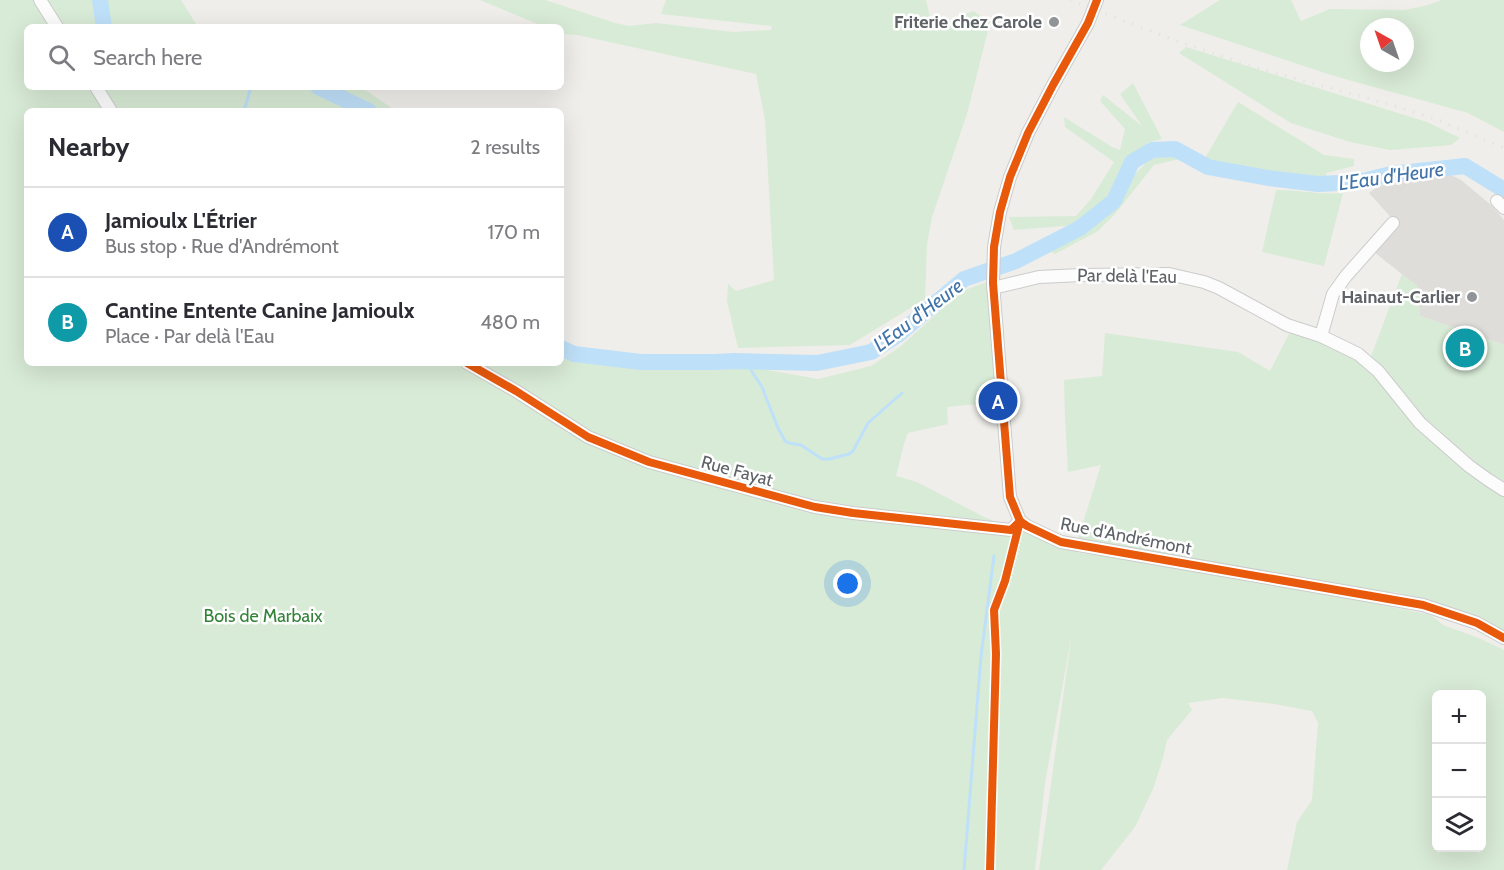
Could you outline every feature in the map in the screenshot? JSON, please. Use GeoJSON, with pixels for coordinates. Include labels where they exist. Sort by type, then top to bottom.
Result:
{"type":"FeatureCollection","features":[{"type":"Feature","properties":{"kind":"street"},"geometry":{"type":"LineString","coordinates":[[40,0],[55,24]]}},
{"type":"Feature","properties":{"kind":"street"},"geometry":{"type":"LineString","coordinates":[[1020,521],[1010,497],[993,285],[994,247],[1010,177],[1028,133],[1088,23],[1095,4]]}},
{"type":"Feature","properties":{"kind":"street"},"geometry":{"type":"LineString","coordinates":[[98,90],[109,108]]}},
{"type":"Feature","properties":{"kind":"street"},"geometry":{"type":"LineString","coordinates":[[1321,336],[1333,294],[1346,276],[1394,223]]}},
{"type":"Feature","properties":{"kind":"street","name":"Par delà l'Eau"},"geometry":{"type":"LineString","coordinates":[[993,285],[1039,277],[1169,274],[1219,288],[1287,325],[1321,336],[1358,354],[1378,371],[1420,423],[1469,466],[1504,490]]}},
{"type":"Feature","properties":{"kind":"street","name":"Rue Fayat"},"geometry":{"type":"LineString","coordinates":[[473,366],[588,437],[649,462],[815,507],[1011,530],[1020,521]]}},
{"type":"Feature","properties":{"kind":"street","name":"Rue d'Andrémont"},"geometry":{"type":"LineString","coordinates":[[1020,521],[1061,542],[1423,605],[1477,623],[1504,638]]}},
{"type":"Feature","properties":{"kind":"shaded area"},"geometry":{"type":"Polygon","coordinates":[[[1429,173],[1447,173],[1461,180],[1491,205],[1504,220],[1504,345],[1420,316],[1417,286],[1374,252],[1397,224],[1369,193],[1401,178],[1429,173]]]}},
{"type":"Feature","properties":{"kind":"green space","name":"Bois de Marbaix"},"geometry":{"type":"Polygon","coordinates":[[[0,0],[181,0],[196,24],[24,24],[24,90],[365,90],[392,108],[24,108],[24,366],[564,366],[564,342],[593,363],[672,369],[782,354],[762,369],[818,379],[871,366],[900,347],[965,290],[987,282],[997,402],[947,407],[948,424],[908,433],[896,476],[917,482],[986,518],[1080,553],[1164,563],[1077,542],[1101,465],[1068,472],[1064,380],[1102,376],[1105,333],[1238,352],[1270,371],[1291,330],[1337,345],[1381,379],[1504,493],[1504,632],[1452,610],[1396,592],[1327,594],[1431,615],[1443,625],[1504,650],[1504,870],[1287,870],[1297,822],[1312,800],[1318,723],[1312,711],[1223,698],[1188,703],[1192,710],[1167,740],[1153,789],[1135,827],[1101,870],[1039,870],[1072,633],[1045,783],[1035,870],[0,870],[0,0]]]}},
{"type":"Feature","properties":{"kind":"green space"},"geometry":{"type":"Polygon","coordinates":[[[480,0],[545,0],[629,26],[656,23],[733,32],[771,30],[772,26],[661,14],[666,0],[926,0],[933,29],[973,11],[990,22],[967,114],[932,217],[927,244],[925,299],[850,345],[738,348],[727,301],[728,284],[736,291],[774,280],[765,120],[756,74],[564,34],[564,24],[538,24],[480,0]]]}},
{"type":"Feature","properties":{"kind":"green space"},"geometry":{"type":"Polygon","coordinates":[[[1220,0],[1291,0],[1301,21],[1330,9],[1405,10],[1442,0],[1504,0],[1504,132],[1468,113],[1334,76],[1180,25],[1220,0]]]}},
{"type":"Feature","properties":{"kind":"green space"},"geometry":{"type":"Polygon","coordinates":[[[1186,47],[1427,122],[1460,138],[1451,145],[1390,150],[1350,142],[1291,123],[1179,53],[1186,47]]]}},
{"type":"Feature","properties":{"kind":"green space"},"geometry":{"type":"Polygon","coordinates":[[[1133,83],[1162,139],[1146,143],[1154,152],[1123,175],[1108,200],[1078,225],[1014,230],[1009,217],[1076,216],[1091,199],[1114,162],[1065,127],[1064,117],[1120,150],[1125,129],[1100,101],[1103,95],[1142,126],[1120,94],[1133,83]]]}},
{"type":"Feature","properties":{"kind":"green space"},"geometry":{"type":"Polygon","coordinates":[[[1238,102],[1324,155],[1354,159],[1354,166],[1326,173],[1327,180],[1241,169],[1205,158],[1238,102]]]}},
{"type":"Feature","properties":{"kind":"green space"},"geometry":{"type":"Polygon","coordinates":[[[1177,153],[1179,159],[1154,165],[1115,214],[1098,231],[1055,254],[1050,251],[1098,221],[1150,159],[1177,153]]]}},
{"type":"Feature","properties":{"kind":"green space"},"geometry":{"type":"Polygon","coordinates":[[[1276,190],[1343,193],[1324,266],[1262,252],[1276,190]]]}},
{"type":"Feature","properties":{"kind":"green space"},"geometry":{"type":"Polygon","coordinates":[[[1402,274],[1417,286],[1420,316],[1504,345],[1504,484],[1496,481],[1426,425],[1370,359],[1402,274]]]}},
{"type":"Feature","properties":{"kind":"waterway","name":"L'Eau d'Heure"},"geometry":{"type":"LineString","coordinates":[[100,0],[104,24]]}},
{"type":"Feature","properties":{"kind":"waterway"},"geometry":{"type":"LineString","coordinates":[[245,108],[250,90]]}},
{"type":"Feature","properties":{"kind":"waterway","name":"L'Eau d'Heure"},"geometry":{"type":"LineString","coordinates":[[324,90],[363,108]]}},
{"type":"Feature","properties":{"kind":"waterway","name":"L'Eau d'Heure"},"geometry":{"type":"LineString","coordinates":[[564,349],[574,354],[641,362],[817,363],[871,352],[899,334],[964,279],[1016,261],[1080,228],[1114,201],[1132,162],[1152,150],[1175,149],[1208,167],[1318,184],[1359,182],[1391,174],[1465,166],[1504,190]]}},
{"type":"Feature","properties":{"kind":"waterway"},"geometry":{"type":"LineString","coordinates":[[745,361],[762,387],[785,441],[801,445],[822,459],[849,454],[853,451],[868,423],[902,393]]}},
{"type":"Feature","properties":{"kind":"waterway"},"geometry":{"type":"LineString","coordinates":[[964,870],[981,656],[994,556]]}},
{"type":"Feature","properties":{"kind":"railway"},"geometry":{"type":"LineString","coordinates":[[1070,0],[1174,40],[1254,67],[1441,121],[1504,148]]}},
{"type":"Feature","properties":{"kind":"cycle path"},"geometry":{"type":"LineString","coordinates":[[1097,0],[1088,23],[1028,133],[1010,177],[1000,212],[994,247],[993,283],[1010,497],[1020,521],[1061,542],[1423,605],[1477,623],[1504,638]]}},
{"type":"Feature","properties":{"kind":"cycle path"},"geometry":{"type":"LineString","coordinates":[[472,366],[588,437],[649,462],[815,507],[1011,530],[1020,521]]}},
{"type":"Feature","properties":{"kind":"cycle path"},"geometry":{"type":"LineString","coordinates":[[990,870],[996,654],[994,610],[1005,581],[1020,521]]}},
{"type":"Feature","properties":{"kind":"place","name":"Friterie chez Carole"},"geometry":{"type":"Point","coordinates":[1054,22]}},
{"type":"Feature","properties":{"kind":"place","name":"Hainaut-Carlier"},"geometry":{"type":"Point","coordinates":[1472,297]}},
{"type":"Feature","properties":{"kind":"place","name":"Cantine Entente Canine Jamioulx"},"geometry":{"type":"Point","coordinates":[1465,348]}},
{"type":"Feature","properties":{"kind":"place","name":"Jamioulx L'Étrier"},"geometry":{"type":"Point","coordinates":[998,401]}}]}
